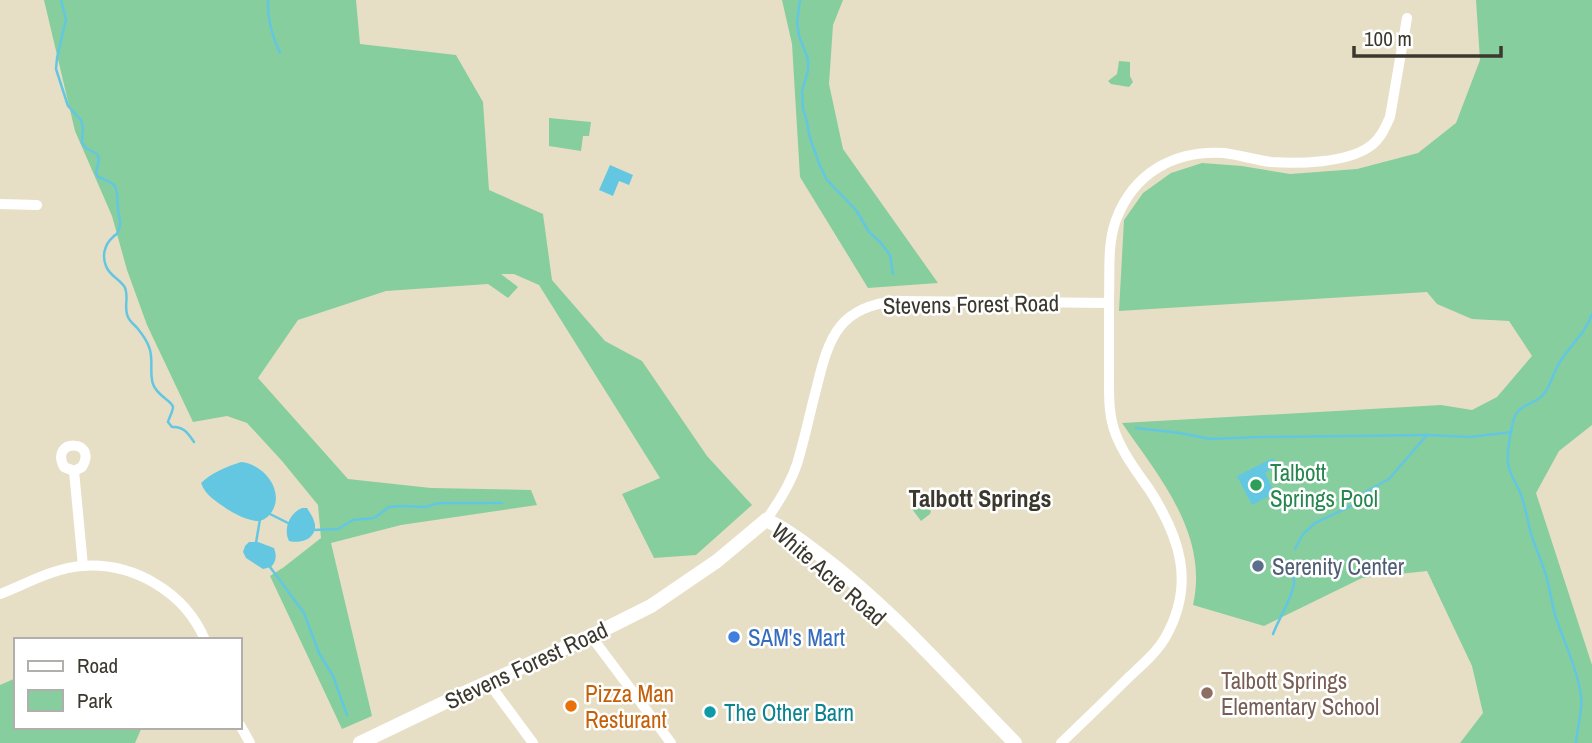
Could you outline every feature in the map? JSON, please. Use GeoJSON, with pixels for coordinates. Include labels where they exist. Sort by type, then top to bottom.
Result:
{"type":"FeatureCollection","features":[{"type":"Feature","properties":{"kind":"street"},"geometry":{"type":"LineString","coordinates":[[1061,743],[1150,657],[1164,640],[1177,610],[1182,587],[1179,552],[1171,528],[1123,450],[1111,419],[1109,303],[1112,233],[1116,219],[1132,191],[1152,170],[1172,159],[1202,153],[1227,153],[1271,162],[1292,163],[1336,159],[1368,148],[1383,132],[1390,117],[1407,18]]}},
{"type":"Feature","properties":{"kind":"street"},"geometry":{"type":"LineString","coordinates":[[0,204],[37,205]]}},
{"type":"Feature","properties":{"kind":"street","name":"Stevens Forest Road"},"geometry":{"type":"LineString","coordinates":[[359,743],[651,606],[717,561],[766,520],[790,482],[828,346],[842,323],[861,309],[897,301],[1109,303]]}},
{"type":"Feature","properties":{"kind":"street"},"geometry":{"type":"LineString","coordinates":[[74,471],[83,566]]}},
{"type":"Feature","properties":{"kind":"street","name":"White Acre Road"},"geometry":{"type":"LineString","coordinates":[[766,520],[776,533],[829,572],[874,612],[1001,743]]}},
{"type":"Feature","properties":{"kind":"street","name":"White Acre Road"},"geometry":{"type":"LineString","coordinates":[[766,520],[781,527],[860,588],[1015,743]]}},
{"type":"Feature","properties":{"kind":"street"},"geometry":{"type":"LineString","coordinates":[[0,594],[83,566],[122,569],[163,588],[184,607],[204,638]]}},
{"type":"Feature","properties":{"kind":"street"},"geometry":{"type":"LineString","coordinates":[[591,636],[671,743]]}},
{"type":"Feature","properties":{"kind":"street"},"geometry":{"type":"LineString","coordinates":[[488,682],[533,743]]}},
{"type":"Feature","properties":{"kind":"green space"},"geometry":{"type":"Polygon","coordinates":[[[44,0],[356,0],[360,44],[456,55],[483,102],[489,190],[543,214],[552,280],[605,341],[642,361],[707,456],[752,505],[696,555],[654,558],[622,494],[660,478],[539,285],[514,274],[501,274],[518,287],[508,298],[488,284],[386,291],[298,320],[258,378],[348,479],[431,488],[531,490],[537,505],[401,525],[331,543],[372,716],[342,729],[270,576],[321,538],[318,505],[247,423],[227,416],[193,422],[147,325],[127,270],[112,216],[75,131],[44,0]]]}},
{"type":"Feature","properties":{"kind":"green space"},"geometry":{"type":"Polygon","coordinates":[[[782,0],[843,0],[833,25],[829,84],[843,149],[938,283],[868,288],[800,177],[792,44],[782,0]]]}},
{"type":"Feature","properties":{"kind":"green space"},"geometry":{"type":"Polygon","coordinates":[[[1476,0],[1592,0],[1592,425],[1559,451],[1536,493],[1592,665],[1592,743],[1460,743],[1483,713],[1472,666],[1427,571],[1362,578],[1264,626],[1193,605],[1196,579],[1194,554],[1187,530],[1165,486],[1122,423],[1441,405],[1472,410],[1497,397],[1532,356],[1509,321],[1472,319],[1437,304],[1427,292],[1119,311],[1124,220],[1143,193],[1171,173],[1202,163],[1290,174],[1357,169],[1418,153],[1456,123],[1480,60],[1476,0]]]}},
{"type":"Feature","properties":{"kind":"green space"},"geometry":{"type":"Polygon","coordinates":[[[1119,61],[1130,62],[1133,82],[1129,87],[1108,81],[1117,74],[1119,61]]]}},
{"type":"Feature","properties":{"kind":"green space"},"geometry":{"type":"Polygon","coordinates":[[[549,118],[591,122],[589,136],[583,136],[581,151],[549,146],[549,118]]]}},
{"type":"Feature","properties":{"kind":"green space"},"geometry":{"type":"Polygon","coordinates":[[[920,501],[931,511],[921,521],[912,509],[920,501]]]}},
{"type":"Feature","properties":{"kind":"green space"},"geometry":{"type":"Polygon","coordinates":[[[14,679],[14,729],[141,729],[135,743],[0,743],[0,685],[14,679]]]}},
{"type":"Feature","properties":{"kind":"water"},"geometry":{"type":"Polygon","coordinates":[[[610,165],[633,175],[629,185],[619,181],[613,196],[599,190],[610,165]]]}},
{"type":"Feature","properties":{"kind":"water","name":"Talbott Springs Pool"},"geometry":{"type":"Polygon","coordinates":[[[1273,458],[1277,465],[1265,473],[1275,493],[1252,505],[1237,476],[1273,458]]]}},
{"type":"Feature","properties":{"kind":"water"},"geometry":{"type":"Polygon","coordinates":[[[241,462],[265,473],[274,488],[275,505],[270,514],[262,520],[246,519],[227,509],[208,495],[201,483],[220,470],[241,462]]]}},
{"type":"Feature","properties":{"kind":"water"},"geometry":{"type":"Polygon","coordinates":[[[307,508],[311,514],[315,530],[307,539],[289,541],[289,522],[294,513],[307,508]]]}},
{"type":"Feature","properties":{"kind":"water"},"geometry":{"type":"Polygon","coordinates":[[[249,542],[258,542],[274,548],[276,559],[271,567],[263,569],[246,558],[243,552],[249,542]]]}},
{"type":"Feature","properties":{"kind":"waterway"},"geometry":{"type":"LineString","coordinates":[[61,0],[66,19],[56,69],[68,106],[81,120],[82,143],[97,154],[99,159],[96,173],[98,177],[111,182],[117,192],[120,226],[118,233],[106,247],[104,255],[107,269],[124,286],[128,317],[148,345],[155,388],[173,407],[168,422],[172,427],[185,431],[194,442]]}},
{"type":"Feature","properties":{"kind":"waterway"},"geometry":{"type":"LineString","coordinates":[[268,0],[271,28],[280,53]]}},
{"type":"Feature","properties":{"kind":"waterway"},"geometry":{"type":"LineString","coordinates":[[800,0],[797,22],[808,59],[808,71],[802,91],[803,109],[810,138],[827,180],[856,210],[869,232],[890,255],[893,274]]}},
{"type":"Feature","properties":{"kind":"waterway"},"geometry":{"type":"LineString","coordinates":[[1576,743],[1581,706],[1579,686],[1555,615],[1521,494],[1509,469],[1508,454],[1515,416],[1546,391],[1558,366],[1592,314]]}},
{"type":"Feature","properties":{"kind":"waterway"},"geometry":{"type":"LineString","coordinates":[[1136,428],[1210,439],[1428,435],[1470,437],[1512,432]]}},
{"type":"Feature","properties":{"kind":"waterway"},"geometry":{"type":"LineString","coordinates":[[1295,549],[1303,534],[1315,523],[1355,504],[1367,491],[1389,479],[1427,435]]}},
{"type":"Feature","properties":{"kind":"waterway"},"geometry":{"type":"LineString","coordinates":[[313,530],[338,529],[353,520],[374,518],[389,507],[425,507],[439,503],[502,503]]}},
{"type":"Feature","properties":{"kind":"waterway"},"geometry":{"type":"LineString","coordinates":[[268,513],[290,524]]}},
{"type":"Feature","properties":{"kind":"waterway"},"geometry":{"type":"LineString","coordinates":[[256,543],[260,519]]}},
{"type":"Feature","properties":{"kind":"waterway"},"geometry":{"type":"LineString","coordinates":[[270,567],[304,613],[319,653],[333,676],[347,715]]}},
{"type":"Feature","properties":{"kind":"waterway"},"geometry":{"type":"LineString","coordinates":[[1273,634],[1294,584],[1291,568]]}},
{"type":"Feature","properties":{"kind":"place","name":"Talbott Springs Pool"},"geometry":{"type":"Point","coordinates":[1256,485]}},
{"type":"Feature","properties":{"kind":"place","name":"Serenity Center"},"geometry":{"type":"Point","coordinates":[1258,566]}},
{"type":"Feature","properties":{"kind":"place","name":"SAM's Mart"},"geometry":{"type":"Point","coordinates":[734,637]}},
{"type":"Feature","properties":{"kind":"place","name":"Talbott Springs Elementary School"},"geometry":{"type":"Point","coordinates":[1207,693]}},
{"type":"Feature","properties":{"kind":"place","name":"Pizza Man Resturant"},"geometry":{"type":"Point","coordinates":[571,706]}},
{"type":"Feature","properties":{"kind":"place","name":"The Other Barn"},"geometry":{"type":"Point","coordinates":[710,712]}},
{"type":"Feature","properties":{"kind":"district","name":"Talbott Springs"},"geometry":{"type":"Point","coordinates":[980,498]}}]}
